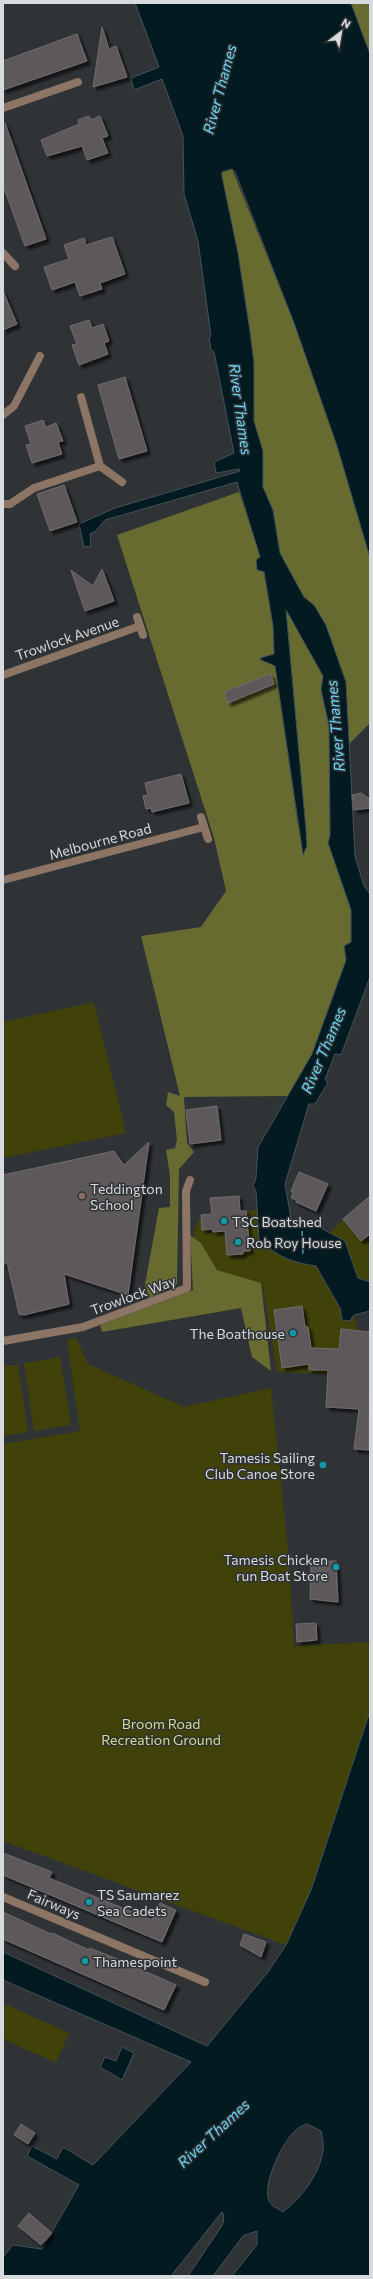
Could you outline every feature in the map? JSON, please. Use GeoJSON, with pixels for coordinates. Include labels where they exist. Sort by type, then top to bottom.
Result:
{"type":"FeatureCollection","features":[{"type":"Feature","properties":{"kind":"street"},"geometry":{"type":"LineString","coordinates":[[3,108],[78,82]]}},
{"type":"Feature","properties":{"kind":"street"},"geometry":{"type":"LineString","coordinates":[[3,253],[15,266]]}},
{"type":"Feature","properties":{"kind":"street"},"geometry":{"type":"LineString","coordinates":[[3,415],[14,406],[40,356]]}},
{"type":"Feature","properties":{"kind":"street"},"geometry":{"type":"LineString","coordinates":[[81,397],[100,466],[122,482]]}},
{"type":"Feature","properties":{"kind":"street"},"geometry":{"type":"LineString","coordinates":[[3,504],[10,504],[34,488],[100,466]]}},
{"type":"Feature","properties":{"kind":"street","name":"Trowlock Avenue"},"geometry":{"type":"LineString","coordinates":[[137,617],[143,635]]}},
{"type":"Feature","properties":{"kind":"street","name":"Trowlock Avenue"},"geometry":{"type":"LineString","coordinates":[[3,675],[140,626]]}},
{"type":"Feature","properties":{"kind":"street"},"geometry":{"type":"LineString","coordinates":[[201,817],[208,839]]}},
{"type":"Feature","properties":{"kind":"street","name":"Melbourne Road"},"geometry":{"type":"LineString","coordinates":[[3,880],[204,827]]}},
{"type":"Feature","properties":{"kind":"street","name":"Trowlock Way"},"geometry":{"type":"LineString","coordinates":[[3,1340],[82,1327],[187,1288],[186,1191],[190,1180]]}},
{"type":"Feature","properties":{"kind":"street","name":"Fairways"},"geometry":{"type":"LineString","coordinates":[[3,1897],[205,1982]]}},
{"type":"Feature","properties":{"kind":"green space"},"geometry":{"type":"Polygon","coordinates":[[[341,3],[370,3],[370,52],[352,15],[341,3]]]}},
{"type":"Feature","properties":{"kind":"green space"},"geometry":{"type":"Polygon","coordinates":[[[232,169],[294,323],[337,446],[370,558],[370,723],[349,744],[346,682],[326,625],[314,605],[304,597],[280,553],[273,510],[263,487],[263,451],[254,421],[254,363],[250,331],[238,253],[222,176],[222,172],[232,169]]]}},
{"type":"Feature","properties":{"kind":"green space"},"geometry":{"type":"Polygon","coordinates":[[[239,492],[261,558],[257,570],[264,572],[273,626],[274,654],[260,658],[261,660],[275,666],[298,826],[306,829],[286,608],[323,676],[321,690],[329,726],[330,835],[328,843],[351,910],[351,942],[344,946],[346,960],[312,1054],[290,1096],[184,1097],[187,1143],[194,1152],[179,1169],[177,1284],[149,1298],[145,1284],[159,1208],[170,1207],[170,1176],[166,1150],[175,1148],[177,1140],[174,1112],[166,1105],[168,1092],[180,1096],[141,936],[201,927],[226,891],[214,838],[117,535],[239,492]]]}},
{"type":"Feature","properties":{"kind":"green space"},"geometry":{"type":"Polygon","coordinates":[[[94,1002],[126,1133],[3,1158],[3,1022],[94,1002]]]}},
{"type":"Feature","properties":{"kind":"green space"},"geometry":{"type":"Polygon","coordinates":[[[370,1196],[370,1282],[358,1278],[345,1241],[330,1233],[343,1219],[370,1196]]]}},
{"type":"Feature","properties":{"kind":"green space"},"geometry":{"type":"Polygon","coordinates":[[[258,1210],[259,1240],[278,1255],[292,1261],[316,1266],[340,1308],[342,1320],[353,1315],[356,1322],[359,1345],[354,1369],[350,1375],[277,1372],[263,1287],[196,1299],[194,1231],[201,1215],[258,1210]]]}},
{"type":"Feature","properties":{"kind":"green space"},"geometry":{"type":"Polygon","coordinates":[[[190,1235],[201,1243],[217,1270],[261,1283],[271,1371],[252,1357],[241,1308],[102,1332],[100,1325],[193,1290],[190,1235]]]}},
{"type":"Feature","properties":{"kind":"green space","name":"Broom Road Recreation Ground"},"geometry":{"type":"Polygon","coordinates":[[[76,1338],[88,1364],[184,1407],[271,1388],[289,1560],[294,1646],[370,1642],[370,1711],[311,1890],[286,1945],[3,1841],[3,1444],[80,1431],[67,1340],[76,1338]]]}},
{"type":"Feature","properties":{"kind":"green space"},"geometry":{"type":"Polygon","coordinates":[[[60,1357],[71,1425],[34,1431],[24,1363],[60,1357]]]}},
{"type":"Feature","properties":{"kind":"green space"},"geometry":{"type":"Polygon","coordinates":[[[18,1365],[28,1432],[3,1436],[3,1366],[18,1365]]]}},
{"type":"Feature","properties":{"kind":"green space"},"geometry":{"type":"Polygon","coordinates":[[[3,2003],[69,2033],[56,2063],[3,2039],[3,2003]]]}},
{"type":"Feature","properties":{"kind":"water","name":"River Thames"},"geometry":{"type":"Polygon","coordinates":[[[135,3],[351,3],[370,54],[370,558],[337,446],[294,323],[235,172],[232,169],[222,172],[238,253],[250,331],[254,363],[254,421],[263,451],[263,487],[273,510],[280,553],[304,597],[314,605],[326,625],[346,682],[355,856],[364,886],[370,894],[370,977],[341,1055],[335,1054],[325,1079],[328,1083],[315,1104],[309,1104],[285,1184],[291,1219],[309,1226],[319,1227],[345,1241],[358,1278],[370,1282],[370,1311],[354,1315],[350,1321],[342,1320],[340,1308],[316,1266],[285,1258],[265,1246],[259,1240],[256,1191],[253,1186],[256,1178],[258,1147],[312,1054],[346,960],[344,946],[351,942],[351,910],[328,843],[330,835],[329,726],[321,690],[323,676],[286,610],[306,829],[307,846],[303,855],[275,666],[261,660],[260,658],[274,654],[273,626],[264,572],[257,570],[256,560],[260,557],[237,482],[105,520],[96,531],[90,534],[91,546],[84,547],[79,524],[115,508],[240,471],[239,469],[216,473],[214,462],[234,453],[214,352],[211,350],[209,338],[211,336],[198,241],[184,194],[183,136],[162,79],[134,90],[131,78],[159,67],[135,3]]]}},
{"type":"Feature","properties":{"kind":"water","name":"River Thames"},"geometry":{"type":"Polygon","coordinates":[[[370,1711],[370,2276],[232,2276],[257,2245],[257,2231],[243,2236],[213,2276],[188,2276],[223,2224],[224,2215],[222,2212],[171,2276],[3,2276],[3,2257],[13,2245],[42,2249],[79,2185],[27,2156],[32,2146],[57,2159],[63,2147],[93,2165],[191,2062],[3,1980],[3,1952],[207,2046],[268,1972],[286,1945],[311,1890],[370,1711]],[[307,2124],[299,2128],[291,2135],[280,2152],[269,2181],[268,2198],[272,2205],[283,2212],[303,2192],[318,2168],[323,2148],[321,2131],[307,2124]]]}},
{"type":"Feature","properties":{"kind":"water"},"geometry":{"type":"Polygon","coordinates":[[[122,2047],[134,2053],[122,2080],[100,2067],[105,2057],[116,2061],[122,2047]]]}},
{"type":"Feature","properties":{"kind":"building"},"geometry":{"type":"Polygon","coordinates":[[[102,27],[109,49],[116,46],[127,77],[93,87],[102,27]]]}},
{"type":"Feature","properties":{"kind":"building"},"geometry":{"type":"Polygon","coordinates":[[[77,34],[87,61],[3,90],[3,61],[77,34]]]}},
{"type":"Feature","properties":{"kind":"building"},"geometry":{"type":"Polygon","coordinates":[[[89,116],[91,120],[100,116],[108,136],[102,138],[108,153],[87,160],[82,146],[47,156],[41,140],[79,124],[78,120],[89,116]]]}},
{"type":"Feature","properties":{"kind":"building"},"geometry":{"type":"Polygon","coordinates":[[[5,123],[46,239],[25,246],[3,185],[3,124],[5,123]]]}},
{"type":"Feature","properties":{"kind":"building"},"geometry":{"type":"Polygon","coordinates":[[[112,237],[125,274],[100,283],[102,289],[80,296],[75,282],[52,290],[44,267],[69,259],[64,245],[84,238],[86,245],[112,237]]]}},
{"type":"Feature","properties":{"kind":"building"},"geometry":{"type":"Polygon","coordinates":[[[3,291],[17,324],[3,330],[3,291]]]}},
{"type":"Feature","properties":{"kind":"building"},"geometry":{"type":"Polygon","coordinates":[[[89,320],[92,328],[103,324],[109,341],[104,343],[108,354],[79,365],[72,345],[77,344],[70,326],[89,320]]]}},
{"type":"Feature","properties":{"kind":"building"},"geometry":{"type":"Polygon","coordinates":[[[125,377],[147,451],[119,459],[98,385],[125,377]]]}},
{"type":"Feature","properties":{"kind":"building"},"geometry":{"type":"Polygon","coordinates":[[[43,420],[46,427],[56,423],[63,441],[58,442],[62,454],[32,463],[26,445],[31,444],[25,426],[43,420]]]}},
{"type":"Feature","properties":{"kind":"building"},"geometry":{"type":"Polygon","coordinates":[[[64,485],[77,522],[50,531],[37,494],[64,485]]]}},
{"type":"Feature","properties":{"kind":"building"},"geometry":{"type":"Polygon","coordinates":[[[102,569],[114,601],[85,611],[71,570],[93,586],[102,569]]]}},
{"type":"Feature","properties":{"kind":"building"},"geometry":{"type":"Polygon","coordinates":[[[270,674],[274,684],[228,703],[224,692],[270,674]]]}},
{"type":"Feature","properties":{"kind":"building"},"geometry":{"type":"Polygon","coordinates":[[[181,774],[189,803],[152,812],[151,808],[146,809],[143,796],[148,795],[145,783],[181,774]]]}},
{"type":"Feature","properties":{"kind":"building"},"geometry":{"type":"Polygon","coordinates":[[[361,793],[370,799],[370,808],[354,810],[352,795],[361,793]]]}},
{"type":"Feature","properties":{"kind":"building"},"geometry":{"type":"Polygon","coordinates":[[[217,1106],[221,1140],[190,1144],[186,1110],[217,1106]]]}},
{"type":"Feature","properties":{"kind":"building"},"geometry":{"type":"Polygon","coordinates":[[[149,1142],[128,1295],[64,1274],[69,1304],[24,1315],[19,1314],[7,1262],[3,1265],[3,1175],[114,1151],[124,1165],[149,1142]]]}},
{"type":"Feature","properties":{"kind":"building"},"geometry":{"type":"Polygon","coordinates":[[[299,1172],[328,1184],[316,1211],[296,1202],[296,1200],[291,1198],[293,1193],[291,1191],[299,1172]]]}},
{"type":"Feature","properties":{"kind":"building"},"geometry":{"type":"Polygon","coordinates":[[[239,1196],[240,1211],[246,1211],[250,1251],[243,1251],[243,1254],[227,1255],[225,1231],[213,1232],[212,1229],[202,1230],[201,1215],[212,1214],[210,1198],[239,1196]]]}},
{"type":"Feature","properties":{"kind":"building"},"geometry":{"type":"Polygon","coordinates":[[[370,1196],[370,1234],[361,1241],[343,1219],[370,1196]]]}},
{"type":"Feature","properties":{"kind":"building"},"geometry":{"type":"Polygon","coordinates":[[[302,1306],[305,1327],[308,1327],[311,1348],[339,1349],[341,1329],[370,1332],[369,1450],[354,1449],[359,1409],[326,1407],[328,1370],[309,1370],[309,1364],[282,1368],[274,1310],[302,1306]]]}},
{"type":"Feature","properties":{"kind":"building"},"geometry":{"type":"Polygon","coordinates":[[[311,1561],[336,1561],[338,1602],[310,1599],[311,1561]]]}},
{"type":"Feature","properties":{"kind":"building"},"geometry":{"type":"Polygon","coordinates":[[[316,1623],[317,1640],[297,1642],[296,1624],[316,1623]]]}},
{"type":"Feature","properties":{"kind":"building","name":"TS Saumarez Sea Cadets"},"geometry":{"type":"Polygon","coordinates":[[[3,1853],[52,1872],[49,1878],[152,1920],[160,1903],[176,1910],[162,1942],[3,1875],[3,1853]]]}},
{"type":"Feature","properties":{"kind":"building","name":"Thamespoint"},"geometry":{"type":"Polygon","coordinates":[[[3,1912],[51,1934],[52,1933],[89,1950],[90,1948],[122,1961],[176,1985],[164,2010],[3,1939],[3,1912]]]}},
{"type":"Feature","properties":{"kind":"building"},"geometry":{"type":"Polygon","coordinates":[[[244,1934],[266,1942],[261,1957],[240,1945],[244,1934]]]}},
{"type":"Feature","properties":{"kind":"building"},"geometry":{"type":"Polygon","coordinates":[[[21,2124],[35,2133],[28,2144],[14,2135],[21,2124]]]}},
{"type":"Feature","properties":{"kind":"building"},"geometry":{"type":"Polygon","coordinates":[[[29,2213],[52,2233],[41,2245],[18,2226],[29,2213]]]}},
{"type":"Feature","properties":{"kind":"ferry route"},"geometry":{"type":"LineString","coordinates":[[302,1231],[303,1255]]}},
{"type":"Feature","properties":{"kind":"place","name":"Teddington School"},"geometry":{"type":"Point","coordinates":[82,1196]}},
{"type":"Feature","properties":{"kind":"place","name":"TSC Boatshed"},"geometry":{"type":"Point","coordinates":[224,1221]}},
{"type":"Feature","properties":{"kind":"place","name":"Rob Roy House"},"geometry":{"type":"Point","coordinates":[238,1242]}},
{"type":"Feature","properties":{"kind":"place","name":"The Boathouse"},"geometry":{"type":"Point","coordinates":[293,1333]}},
{"type":"Feature","properties":{"kind":"place","name":"Tamesis Sailing Club Canoe Store"},"geometry":{"type":"Point","coordinates":[323,1465]}},
{"type":"Feature","properties":{"kind":"place","name":"Tamesis Chicken run Boat Store"},"geometry":{"type":"Point","coordinates":[336,1567]}},
{"type":"Feature","properties":{"kind":"place","name":"TS Saumarez Sea Cadets"},"geometry":{"type":"Point","coordinates":[89,1902]}},
{"type":"Feature","properties":{"kind":"place","name":"Thamespoint"},"geometry":{"type":"Point","coordinates":[85,1961]}}]}
